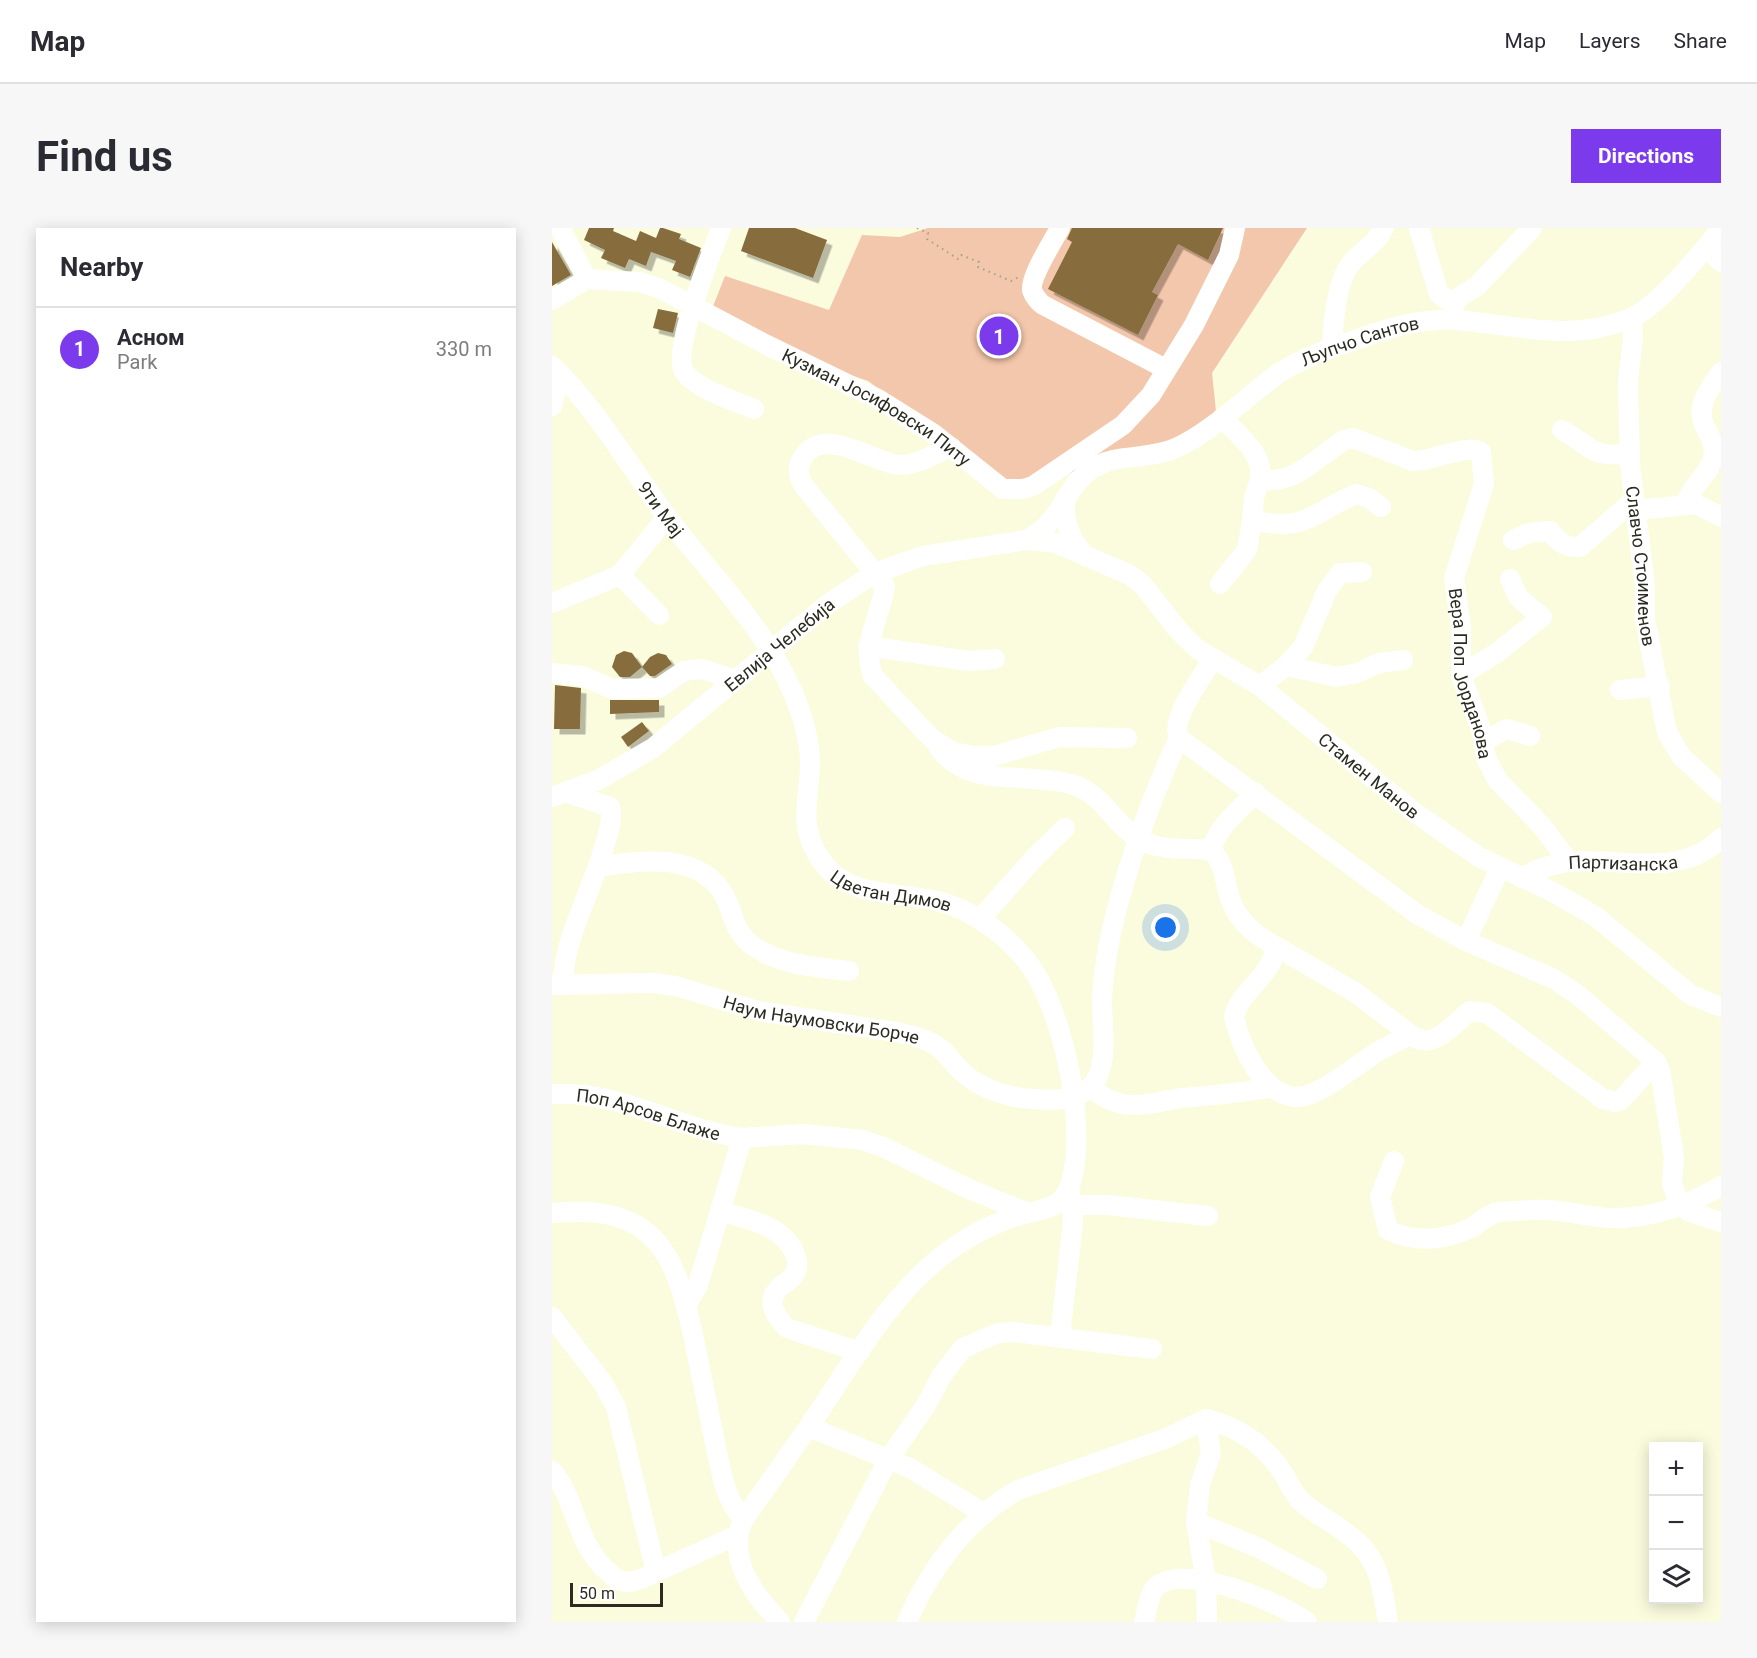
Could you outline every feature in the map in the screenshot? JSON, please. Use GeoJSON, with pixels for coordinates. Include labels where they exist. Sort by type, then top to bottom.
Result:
{"type":"FeatureCollection","features":[{"type":"Feature","properties":{"kind":"street"},"geometry":{"type":"LineString","coordinates":[[552,300],[587,279],[561,228]]}},
{"type":"Feature","properties":{"kind":"street"},"geometry":{"type":"LineString","coordinates":[[721,228],[693,305],[680,361],[684,373],[699,384],[754,409]]}},
{"type":"Feature","properties":{"kind":"street"},"geometry":{"type":"LineString","coordinates":[[1060,228],[1032,288],[1036,298],[1043,305],[1166,369]]}},
{"type":"Feature","properties":{"kind":"street","name":"Кузман Јосифовски Питу"},"geometry":{"type":"LineString","coordinates":[[587,279],[640,282],[661,288],[765,344],[878,399],[951,447],[1003,489],[1023,489],[1033,486],[1134,416],[1151,395],[1194,325],[1229,255],[1235,228]]}},
{"type":"Feature","properties":{"kind":"street"},"geometry":{"type":"LineString","coordinates":[[1332,348],[1342,277],[1350,264],[1379,238],[1384,228]]}},
{"type":"Feature","properties":{"kind":"street"},"geometry":{"type":"LineString","coordinates":[[1419,228],[1439,294],[1446,299],[1455,300],[1478,285],[1532,228]]}},
{"type":"Feature","properties":{"kind":"street","name":"Љупчо Сантов"},"geometry":{"type":"LineString","coordinates":[[1027,540],[1046,526],[1081,476],[1107,460],[1158,455],[1189,441],[1281,372],[1332,348],[1383,330],[1427,321],[1454,320],[1528,331],[1575,331],[1632,318],[1674,282],[1721,229]]}},
{"type":"Feature","properties":{"kind":"street"},"geometry":{"type":"LineString","coordinates":[[1706,247],[1721,262]]}},
{"type":"Feature","properties":{"kind":"street"},"geometry":{"type":"LineString","coordinates":[[1454,320],[1455,300]]}},
{"type":"Feature","properties":{"kind":"street","name":"Славчо Стоименов"},"geometry":{"type":"LineString","coordinates":[[1632,318],[1633,338],[1628,382],[1630,454],[1645,586],[1645,619],[1660,686],[1667,733],[1694,770],[1721,793]]}},
{"type":"Feature","properties":{"kind":"street"},"geometry":{"type":"LineString","coordinates":[[552,406],[556,369]]}},
{"type":"Feature","properties":{"kind":"street","name":"9ти Мај"},"geometry":{"type":"LineString","coordinates":[[556,369],[667,517],[772,650]]}},
{"type":"Feature","properties":{"kind":"street"},"geometry":{"type":"LineString","coordinates":[[1686,504],[1691,489],[1706,475],[1713,459],[1714,445],[1702,420],[1703,402],[1721,372]]}},
{"type":"Feature","properties":{"kind":"street"},"geometry":{"type":"LineString","coordinates":[[1220,584],[1247,550],[1261,463],[1247,443],[1222,418]]}},
{"type":"Feature","properties":{"kind":"street"},"geometry":{"type":"LineString","coordinates":[[1562,430],[1593,453],[1607,456],[1630,454]]}},
{"type":"Feature","properties":{"kind":"street"},"geometry":{"type":"LineString","coordinates":[[1107,460],[1109,434]]}},
{"type":"Feature","properties":{"kind":"street","name":"Вера Поп Јорданова"},"geometry":{"type":"LineString","coordinates":[[1260,479],[1278,482],[1288,478],[1344,440],[1353,438],[1413,461],[1423,461],[1473,448],[1479,450],[1483,457],[1484,484],[1454,578],[1461,628],[1461,675],[1483,741],[1486,758],[1498,782],[1542,826],[1569,862]]}},
{"type":"Feature","properties":{"kind":"street"},"geometry":{"type":"LineString","coordinates":[[951,447],[911,464],[897,465],[846,446],[829,444],[807,451],[798,471],[804,486],[885,586],[868,646],[868,662],[873,676],[932,739],[947,760],[966,772],[1043,778],[1075,785],[1095,797],[1140,840],[1158,846],[1211,850],[1219,857],[1230,900],[1248,927],[1277,947],[1356,993],[1420,1042],[1432,1042],[1470,1011],[1487,1013],[1603,1099],[1615,1102],[1626,1095],[1656,1062]]}},
{"type":"Feature","properties":{"kind":"street"},"geometry":{"type":"LineString","coordinates":[[1252,520],[1269,524],[1306,521],[1356,494],[1368,498],[1381,507]]}},
{"type":"Feature","properties":{"kind":"street"},"geometry":{"type":"LineString","coordinates":[[1065,499],[1064,520],[1082,552]]}},
{"type":"Feature","properties":{"kind":"street"},"geometry":{"type":"LineString","coordinates":[[1513,540],[1542,530],[1550,531],[1558,542],[1571,547],[1580,547],[1636,505],[1696,504],[1721,517]]}},
{"type":"Feature","properties":{"kind":"street"},"geometry":{"type":"LineString","coordinates":[[552,603],[620,575],[667,517]]}},
{"type":"Feature","properties":{"kind":"street","name":"Евлија Челебија"},"geometry":{"type":"LineString","coordinates":[[560,795],[598,780],[653,748],[828,604],[875,573],[923,556],[1027,540]]}},
{"type":"Feature","properties":{"kind":"street","name":"Стамен Манов"},"geometry":{"type":"LineString","coordinates":[[1027,540],[1056,543],[1082,552],[1114,566],[1143,585],[1178,630],[1197,649],[1260,686],[1414,812],[1461,846],[1595,916],[1691,995],[1721,1008]]}},
{"type":"Feature","properties":{"kind":"street"},"geometry":{"type":"LineString","coordinates":[[1260,686],[1286,666],[1303,647],[1327,591],[1340,573],[1362,572]]}},
{"type":"Feature","properties":{"kind":"street"},"geometry":{"type":"LineString","coordinates":[[620,575],[659,615]]}},
{"type":"Feature","properties":{"kind":"street"},"geometry":{"type":"LineString","coordinates":[[1461,675],[1498,652],[1542,617],[1519,598],[1510,579]]}},
{"type":"Feature","properties":{"kind":"street"},"geometry":{"type":"LineString","coordinates":[[868,646],[968,661],[995,659]]}},
{"type":"Feature","properties":{"kind":"street","name":"Цветан Димов"},"geometry":{"type":"LineString","coordinates":[[772,650],[790,683],[808,733],[810,768],[805,800],[806,821],[820,859],[841,881],[855,887],[940,901],[980,919],[1015,949],[1038,978],[1069,1065],[1082,1092]]}},
{"type":"Feature","properties":{"kind":"street"},"geometry":{"type":"LineString","coordinates":[[1213,658],[1178,717],[1176,732],[1179,738],[1417,914],[1466,941],[1554,979],[1578,995],[1656,1062],[1672,1147],[1672,1183],[1682,1205],[1698,1215],[1721,1222]]}},
{"type":"Feature","properties":{"kind":"street"},"geometry":{"type":"LineString","coordinates":[[1286,666],[1337,677],[1357,673],[1379,663],[1403,660]]}},
{"type":"Feature","properties":{"kind":"street"},"geometry":{"type":"LineString","coordinates":[[552,673],[582,676],[613,689],[659,688],[684,671],[702,669],[736,680]]}},
{"type":"Feature","properties":{"kind":"street"},"geometry":{"type":"LineString","coordinates":[[1620,690],[1660,686]]}},
{"type":"Feature","properties":{"kind":"street"},"geometry":{"type":"LineString","coordinates":[[1483,741],[1507,729],[1530,736]]}},
{"type":"Feature","properties":{"kind":"street"},"geometry":{"type":"LineString","coordinates":[[932,739],[953,752],[974,756],[994,756],[1059,737],[1127,738]]}},
{"type":"Feature","properties":{"kind":"street"},"geometry":{"type":"LineString","coordinates":[[1060,1336],[1073,1222],[1071,1196],[1076,1125],[1082,1092],[1099,1073],[1102,1053],[1103,984],[1108,948],[1140,840],[1179,738]]}},
{"type":"Feature","properties":{"kind":"street"},"geometry":{"type":"LineString","coordinates":[[1211,850],[1214,839],[1256,793]]}},
{"type":"Feature","properties":{"kind":"street"},"geometry":{"type":"LineString","coordinates":[[558,985],[565,958],[599,867],[612,819],[610,807],[560,795]]}},
{"type":"Feature","properties":{"kind":"street"},"geometry":{"type":"LineString","coordinates":[[980,919],[1036,856],[1065,828]]}},
{"type":"Feature","properties":{"kind":"street","name":"Партизанска"},"geometry":{"type":"LineString","coordinates":[[1521,878],[1540,869],[1569,862],[1633,864],[1671,862],[1701,854],[1721,838]]}},
{"type":"Feature","properties":{"kind":"street"},"geometry":{"type":"LineString","coordinates":[[599,867],[653,861],[685,864],[707,875],[713,882],[726,899],[738,930],[746,940],[763,951],[802,966],[849,971]]}},
{"type":"Feature","properties":{"kind":"street"},"geometry":{"type":"LineString","coordinates":[[1466,941],[1500,868]]}},
{"type":"Feature","properties":{"kind":"street"},"geometry":{"type":"LineString","coordinates":[[1277,947],[1268,972],[1242,1000],[1234,1017],[1244,1049],[1272,1087],[1296,1097],[1304,1096],[1346,1075],[1375,1053],[1411,1035]]}},
{"type":"Feature","properties":{"kind":"street","name":"Наум Наумовски Борче"},"geometry":{"type":"LineString","coordinates":[[558,985],[653,983],[676,986],[758,1011],[904,1033],[941,1049],[962,1072],[992,1090],[1023,1098],[1059,1100],[1082,1092]]}},
{"type":"Feature","properties":{"kind":"street"},"geometry":{"type":"LineString","coordinates":[[1082,1092],[1125,1104],[1148,1104],[1182,1098],[1230,1095],[1272,1087]]}},
{"type":"Feature","properties":{"kind":"street","name":"Поп Арсов Блаже"},"geometry":{"type":"LineString","coordinates":[[552,1094],[627,1104],[725,1136],[742,1138],[804,1134],[863,1140],[883,1147],[961,1186],[1028,1213]]}},
{"type":"Feature","properties":{"kind":"street"},"geometry":{"type":"LineString","coordinates":[[687,1304],[698,1285],[742,1138]]}},
{"type":"Feature","properties":{"kind":"street"},"geometry":{"type":"LineString","coordinates":[[1394,1161],[1380,1197],[1388,1230],[1403,1237],[1422,1240],[1450,1235],[1472,1227],[1495,1212],[1549,1210],[1614,1218],[1646,1215],[1682,1205],[1721,1186]]}},
{"type":"Feature","properties":{"kind":"street"},"geometry":{"type":"LineString","coordinates":[[780,1622],[759,1600],[742,1565],[736,1550],[741,1527],[860,1352],[912,1283],[944,1254],[972,1236],[1008,1218],[1050,1207],[1071,1196],[1107,1205],[1208,1216]]}},
{"type":"Feature","properties":{"kind":"street"},"geometry":{"type":"LineString","coordinates":[[552,1213],[589,1211],[621,1217],[646,1230],[671,1262],[687,1304],[721,1468],[741,1527]]}},
{"type":"Feature","properties":{"kind":"street"},"geometry":{"type":"LineString","coordinates":[[720,1211],[753,1221],[780,1233],[794,1251],[798,1264],[794,1275],[778,1288],[772,1299],[774,1312],[781,1322],[787,1328],[860,1352]]}},
{"type":"Feature","properties":{"kind":"street"},"geometry":{"type":"LineString","coordinates":[[552,1317],[603,1383],[620,1419],[656,1572]]}},
{"type":"Feature","properties":{"kind":"street"},"geometry":{"type":"LineString","coordinates":[[804,1622],[888,1460],[926,1405],[942,1375],[963,1348],[998,1334],[1060,1336],[1152,1349]]}},
{"type":"Feature","properties":{"kind":"street"},"geometry":{"type":"LineString","coordinates":[[1206,1419],[1211,1453],[1200,1485],[1196,1522],[1206,1581],[1207,1622]]}},
{"type":"Feature","properties":{"kind":"street"},"geometry":{"type":"LineString","coordinates":[[907,1622],[944,1558],[983,1513],[1018,1490],[1167,1438],[1206,1419],[1227,1424],[1247,1434],[1274,1459],[1302,1502],[1330,1521],[1368,1554],[1378,1574],[1388,1622]]}},
{"type":"Feature","properties":{"kind":"street"},"geometry":{"type":"LineString","coordinates":[[809,1427],[910,1468],[983,1513]]}},
{"type":"Feature","properties":{"kind":"street"},"geometry":{"type":"LineString","coordinates":[[552,1471],[565,1491],[586,1546],[614,1578],[625,1582],[656,1572],[741,1527]]}},
{"type":"Feature","properties":{"kind":"street"},"geometry":{"type":"LineString","coordinates":[[1196,1522],[1259,1548],[1317,1579]]}},
{"type":"Feature","properties":{"kind":"street"},"geometry":{"type":"LineString","coordinates":[[1144,1622],[1153,1589],[1161,1584],[1185,1580],[1206,1581],[1260,1597],[1307,1622]]}},
{"type":"Feature","properties":{"kind":"path"},"geometry":{"type":"LineString","coordinates":[[917,228],[928,234],[927,239],[958,259],[961,255],[979,262],[978,267],[1011,281],[1022,276],[1024,283],[1032,288]]}},
{"type":"Feature","properties":{"kind":"shaded area"},"geometry":{"type":"Polygon","coordinates":[[[928,228],[1307,228],[1212,373],[1216,411],[1170,444],[1139,448],[1033,486],[1013,485],[868,381],[810,361],[712,309],[725,276],[829,310],[862,235],[900,237],[928,228]]]}},
{"type":"Feature","properties":{"kind":"building"},"geometry":{"type":"Polygon","coordinates":[[[589,228],[614,228],[613,231],[636,241],[640,231],[656,238],[660,228],[663,228],[681,234],[679,239],[701,248],[690,277],[672,270],[676,261],[651,252],[646,266],[629,259],[625,268],[601,258],[605,250],[584,240],[589,228]]]}},
{"type":"Feature","properties":{"kind":"building"},"geometry":{"type":"Polygon","coordinates":[[[749,228],[795,228],[827,240],[813,278],[741,251],[749,228]]]}},
{"type":"Feature","properties":{"kind":"building"},"geometry":{"type":"Polygon","coordinates":[[[1072,228],[1223,228],[1208,260],[1178,244],[1152,292],[1158,295],[1138,335],[1048,289],[1072,242],[1067,239],[1072,228]]]}},
{"type":"Feature","properties":{"kind":"building"},"geometry":{"type":"Polygon","coordinates":[[[552,242],[571,275],[552,286],[552,242]]]}},
{"type":"Feature","properties":{"kind":"building"},"geometry":{"type":"Polygon","coordinates":[[[658,309],[678,313],[673,333],[653,328],[658,309]]]}},
{"type":"Feature","properties":{"kind":"building"},"geometry":{"type":"Polygon","coordinates":[[[624,651],[632,653],[642,667],[630,677],[620,677],[612,667],[616,655],[624,651]]]}},
{"type":"Feature","properties":{"kind":"building"},"geometry":{"type":"Polygon","coordinates":[[[658,653],[666,655],[672,664],[655,676],[650,676],[642,667],[650,657],[658,653]]]}},
{"type":"Feature","properties":{"kind":"building"},"geometry":{"type":"Polygon","coordinates":[[[555,685],[581,688],[580,729],[554,729],[555,685]]]}},
{"type":"Feature","properties":{"kind":"building"},"geometry":{"type":"Polygon","coordinates":[[[610,700],[659,700],[659,712],[610,714],[610,700]]]}},
{"type":"Feature","properties":{"kind":"building"},"geometry":{"type":"Polygon","coordinates":[[[642,722],[649,731],[628,747],[621,737],[642,722]]]}},
{"type":"Feature","properties":{"kind":"place","name":"Асном"},"geometry":{"type":"Point","coordinates":[999,336]}}]}
